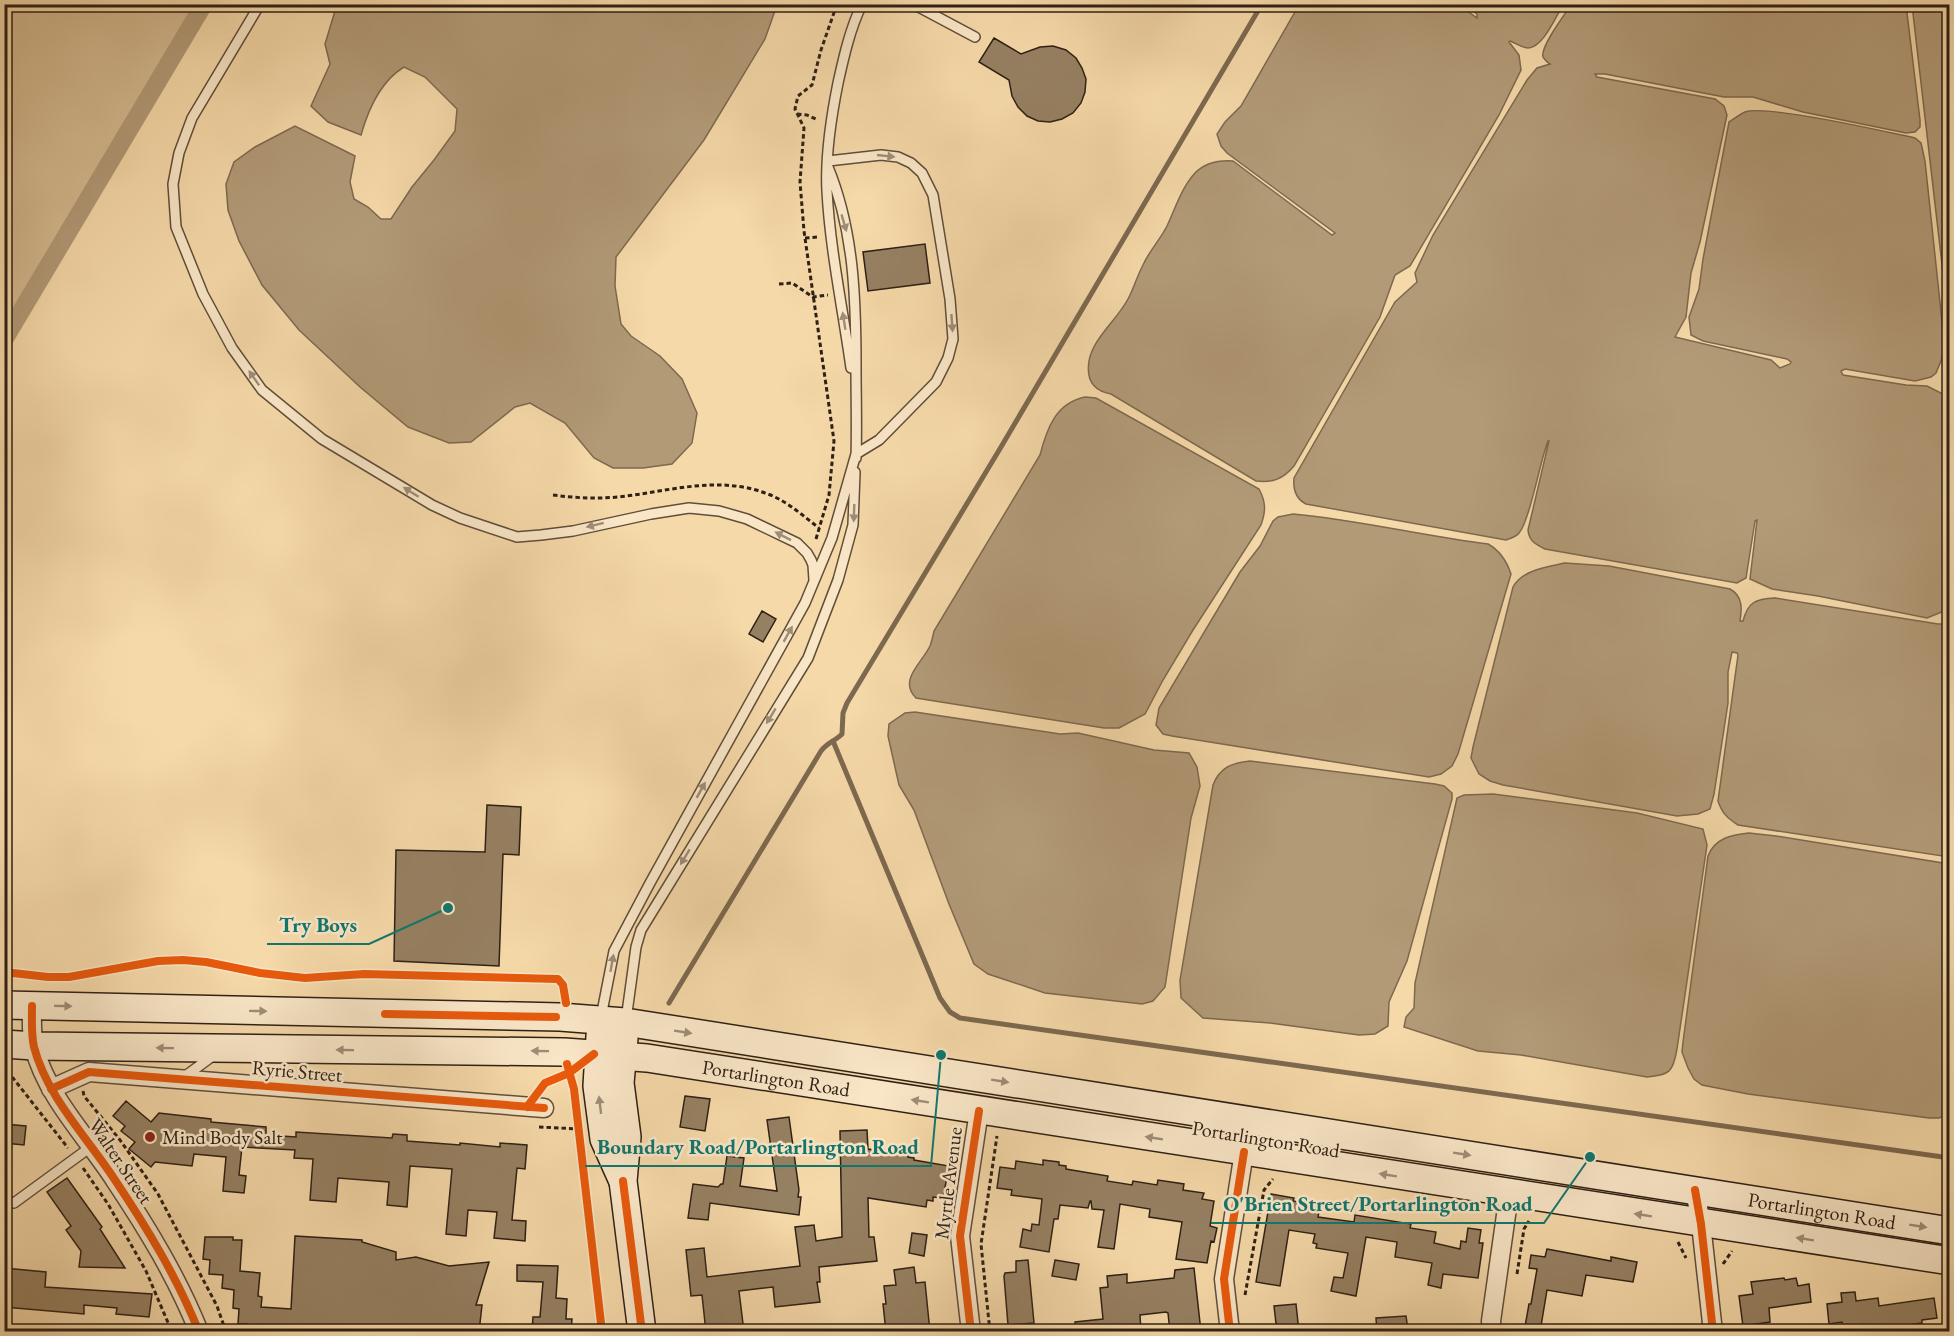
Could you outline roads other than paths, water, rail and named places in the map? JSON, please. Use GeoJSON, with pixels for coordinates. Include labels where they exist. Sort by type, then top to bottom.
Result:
{"type":"FeatureCollection","features":[{"type":"Feature","properties":{"kind":"main road"},"geometry":{"type":"LineString","coordinates":[[4,1005],[613,1021],[611,1056],[597,1086],[604,1139],[623,1180],[642,1332]]}},
{"type":"Feature","properties":{"kind":"main road","name":"Portarlington Road"},"geometry":{"type":"LineString","coordinates":[[613,1021],[1950,1232]]}},
{"type":"Feature","properties":{"kind":"main road","name":"Ryrie Street"},"geometry":{"type":"LineString","coordinates":[[4,1044],[224,1049],[564,1052],[611,1056]]}},
{"type":"Feature","properties":{"kind":"main road","name":"Portarlington Road"},"geometry":{"type":"LineString","coordinates":[[611,1056],[646,1058],[1701,1224],[1947,1273]]}},
{"type":"Feature","properties":{"kind":"street","name":"Walter Street"},"geometry":{"type":"LineString","coordinates":[[32,1006],[34,1046],[51,1089],[155,1241],[185,1296],[200,1332]]}},
{"type":"Feature","properties":{"kind":"street","name":"Ryrie Street"},"geometry":{"type":"LineString","coordinates":[[51,1089],[89,1071],[544,1108]]}},
{"type":"Feature","properties":{"kind":"street","name":"Myrtle Avenue"},"geometry":{"type":"LineString","coordinates":[[971,1332],[960,1236],[980,1111]]}},
{"type":"Feature","properties":{"kind":"street"},"geometry":{"type":"LineString","coordinates":[[1230,1332],[1224,1279],[1244,1152]]}},
{"type":"Feature","properties":{"kind":"street"},"geometry":{"type":"LineString","coordinates":[[1695,1190],[1713,1332]]}},
{"type":"Feature","properties":{"kind":"street"},"geometry":{"type":"LineString","coordinates":[[1492,1332],[1491,1322],[1509,1194]]}},
{"type":"Feature","properties":{"kind":"lane"},"geometry":{"type":"LineString","coordinates":[[260,4],[192,118],[179,153],[173,184],[176,227],[203,294],[232,348],[262,390],[322,439],[432,505],[460,518],[518,537],[573,531],[689,508],[709,510],[747,519],[797,543],[811,560],[814,580]]}},
{"type":"Feature","properties":{"kind":"lane"},"geometry":{"type":"LineString","coordinates":[[856,399],[827,191],[830,124],[843,58],[862,4]]}},
{"type":"Feature","properties":{"kind":"lane"},"geometry":{"type":"LineString","coordinates":[[913,4],[975,38]]}},
{"type":"Feature","properties":{"kind":"lane"},"geometry":{"type":"LineString","coordinates":[[613,1021],[614,951],[799,614],[842,509],[856,454],[879,440],[936,382],[948,358],[953,339],[951,308],[933,195],[922,173],[911,163],[881,154],[828,164]]}},
{"type":"Feature","properties":{"kind":"lane"},"geometry":{"type":"LineString","coordinates":[[613,1021],[641,930],[808,658],[828,610],[853,525],[856,454],[855,292],[847,233],[828,164]]}},
{"type":"Feature","properties":{"kind":"lane"},"geometry":{"type":"LineString","coordinates":[[183,1078],[224,1049]]}},
{"type":"Feature","properties":{"kind":"lane"},"geometry":{"type":"LineString","coordinates":[[4,1202],[14,1203],[92,1146]]}},
{"type":"Feature","properties":{"kind":"waterway"},"geometry":{"type":"LineString","coordinates":[[4,340],[204,4]]}},
{"type":"Feature","properties":{"kind":"waterway"},"geometry":{"type":"LineString","coordinates":[[669,1003],[821,751],[842,734],[843,713],[847,703],[1262,4]]}},
{"type":"Feature","properties":{"kind":"waterway"},"geometry":{"type":"LineString","coordinates":[[833,741],[940,998],[950,1012],[960,1018],[1950,1158]]}},
{"type":"Feature","properties":{"kind":"place","name":"Try Boys"},"geometry":{"type":"Point","coordinates":[448,908]}},
{"type":"Feature","properties":{"kind":"place","name":"Boundary Road/Portarlington Road"},"geometry":{"type":"Point","coordinates":[941,1055]}},
{"type":"Feature","properties":{"kind":"place","name":"Mind Body Salt"},"geometry":{"type":"Point","coordinates":[150,1137]}},
{"type":"Feature","properties":{"kind":"place","name":"O'Brien Street/Portarlington Road"},"geometry":{"type":"Point","coordinates":[1590,1157]}}]}
